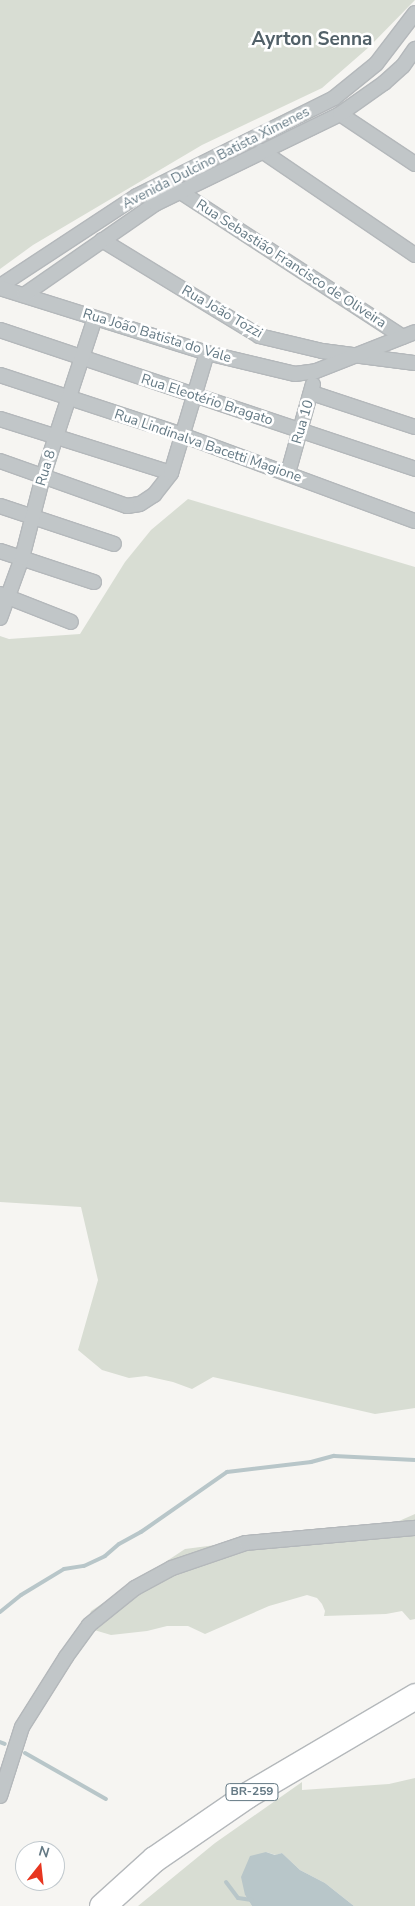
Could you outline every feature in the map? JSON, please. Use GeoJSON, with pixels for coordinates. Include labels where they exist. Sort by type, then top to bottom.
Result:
{"type":"FeatureCollection","features":[{"type":"Feature","properties":{"kind":"highway","name":"BR-259"},"geometry":{"type":"LineString","coordinates":[[102,1906],[154,1859],[247,1795],[415,1696]]}},
{"type":"Feature","properties":{"kind":"street","name":"Avenida Dulcino Batista Ximenes"},"geometry":{"type":"LineString","coordinates":[[0,287],[137,196],[334,98],[376,64],[415,13]]}},
{"type":"Feature","properties":{"kind":"street","name":"Avenida Dulcino Batista Ximenes"},"geometry":{"type":"LineString","coordinates":[[24,296],[155,204],[340,114],[409,70],[415,49]]}},
{"type":"Feature","properties":{"kind":"street"},"geometry":{"type":"LineString","coordinates":[[340,114],[415,164]]}},
{"type":"Feature","properties":{"kind":"street"},"geometry":{"type":"LineString","coordinates":[[262,152],[415,254]]}},
{"type":"Feature","properties":{"kind":"street","name":"Rua Sebastião Francisco de Oliveira"},"geometry":{"type":"LineString","coordinates":[[179,191],[409,335]]}},
{"type":"Feature","properties":{"kind":"street","name":"Rua João Tozzi"},"geometry":{"type":"LineString","coordinates":[[102,240],[259,336],[292,345],[352,356],[415,363]]}},
{"type":"Feature","properties":{"kind":"street","name":"Rua João Batista do Vale"},"geometry":{"type":"LineString","coordinates":[[0,287],[207,353],[295,374],[316,371],[409,335]]}},
{"type":"Feature","properties":{"kind":"street","name":"Rua 8"},"geometry":{"type":"LineString","coordinates":[[0,618],[3,596],[22,558],[43,476],[95,318]]}},
{"type":"Feature","properties":{"kind":"street","name":"Rua Eleotério Bragato"},"geometry":{"type":"LineString","coordinates":[[0,330],[415,469]]}},
{"type":"Feature","properties":{"kind":"street"},"geometry":{"type":"LineString","coordinates":[[0,461],[128,506],[140,504],[154,496],[171,473],[207,353]]}},
{"type":"Feature","properties":{"kind":"street","name":"Rua 10"},"geometry":{"type":"LineString","coordinates":[[288,473],[312,393],[316,371]]}},
{"type":"Feature","properties":{"kind":"street","name":"Rua Lindinalva Bacetti Magione"},"geometry":{"type":"LineString","coordinates":[[0,375],[182,435],[415,520]]}},
{"type":"Feature","properties":{"kind":"street"},"geometry":{"type":"LineString","coordinates":[[312,393],[415,427]]}},
{"type":"Feature","properties":{"kind":"street"},"geometry":{"type":"LineString","coordinates":[[0,419],[171,473]]}},
{"type":"Feature","properties":{"kind":"street"},"geometry":{"type":"LineString","coordinates":[[0,506],[114,544]]}},
{"type":"Feature","properties":{"kind":"street"},"geometry":{"type":"LineString","coordinates":[[0,550],[94,582]]}},
{"type":"Feature","properties":{"kind":"street"},"geometry":{"type":"LineString","coordinates":[[3,596],[71,622]]}},
{"type":"Feature","properties":{"kind":"street"},"geometry":{"type":"LineString","coordinates":[[0,1796],[22,1727],[66,1657],[89,1624],[135,1588],[180,1564],[246,1542],[415,1528]]}},
{"type":"Feature","properties":{"kind":"shaded area"},"geometry":{"type":"Polygon","coordinates":[[[0,0],[415,0],[369,47],[322,88],[202,145],[33,245],[0,269],[0,0]]]}},
{"type":"Feature","properties":{"kind":"shaded area"},"geometry":{"type":"Polygon","coordinates":[[[188,499],[415,567],[415,1408],[375,1414],[213,1377],[192,1389],[173,1382],[146,1376],[129,1378],[102,1370],[78,1350],[98,1280],[81,1207],[0,1202],[0,636],[9,639],[80,634],[125,562],[151,530],[188,499]]]}},
{"type":"Feature","properties":{"kind":"shaded area"},"geometry":{"type":"Polygon","coordinates":[[[415,1514],[415,1619],[410,1620],[402,1611],[386,1614],[324,1616],[325,1611],[322,1604],[317,1598],[307,1595],[269,1606],[205,1634],[188,1626],[167,1626],[147,1631],[111,1635],[84,1627],[91,1611],[185,1549],[399,1521],[415,1514]]]}},
{"type":"Feature","properties":{"kind":"shaded area"},"geometry":{"type":"Polygon","coordinates":[[[415,1778],[415,1906],[354,1906],[325,1883],[300,1870],[282,1853],[276,1855],[266,1852],[245,1895],[252,1906],[138,1906],[215,1843],[302,1782],[302,1790],[389,1784],[415,1778]]]}},
{"type":"Feature","properties":{"kind":"shaded area"},"geometry":{"type":"Polygon","coordinates":[[[266,1852],[275,1855],[282,1853],[300,1870],[325,1883],[354,1906],[252,1906],[245,1895],[241,1877],[250,1856],[266,1852]]]}},
{"type":"Feature","properties":{"kind":"waterway"},"geometry":{"type":"LineString","coordinates":[[0,1612],[21,1595],[64,1569],[84,1566],[105,1556],[119,1544],[141,1532],[227,1472],[311,1462],[334,1456],[415,1460]]}},
{"type":"Feature","properties":{"kind":"waterway"},"geometry":{"type":"LineString","coordinates":[[0,1742],[5,1744]]}},
{"type":"Feature","properties":{"kind":"waterway"},"geometry":{"type":"LineString","coordinates":[[25,1753],[106,1799]]}},
{"type":"Feature","properties":{"kind":"waterway"},"geometry":{"type":"LineString","coordinates":[[226,1882],[238,1898],[252,1900]]}},
{"type":"Feature","properties":{"kind":"district","name":"Ayrton Senna"},"geometry":{"type":"Point","coordinates":[312,40]}}]}
